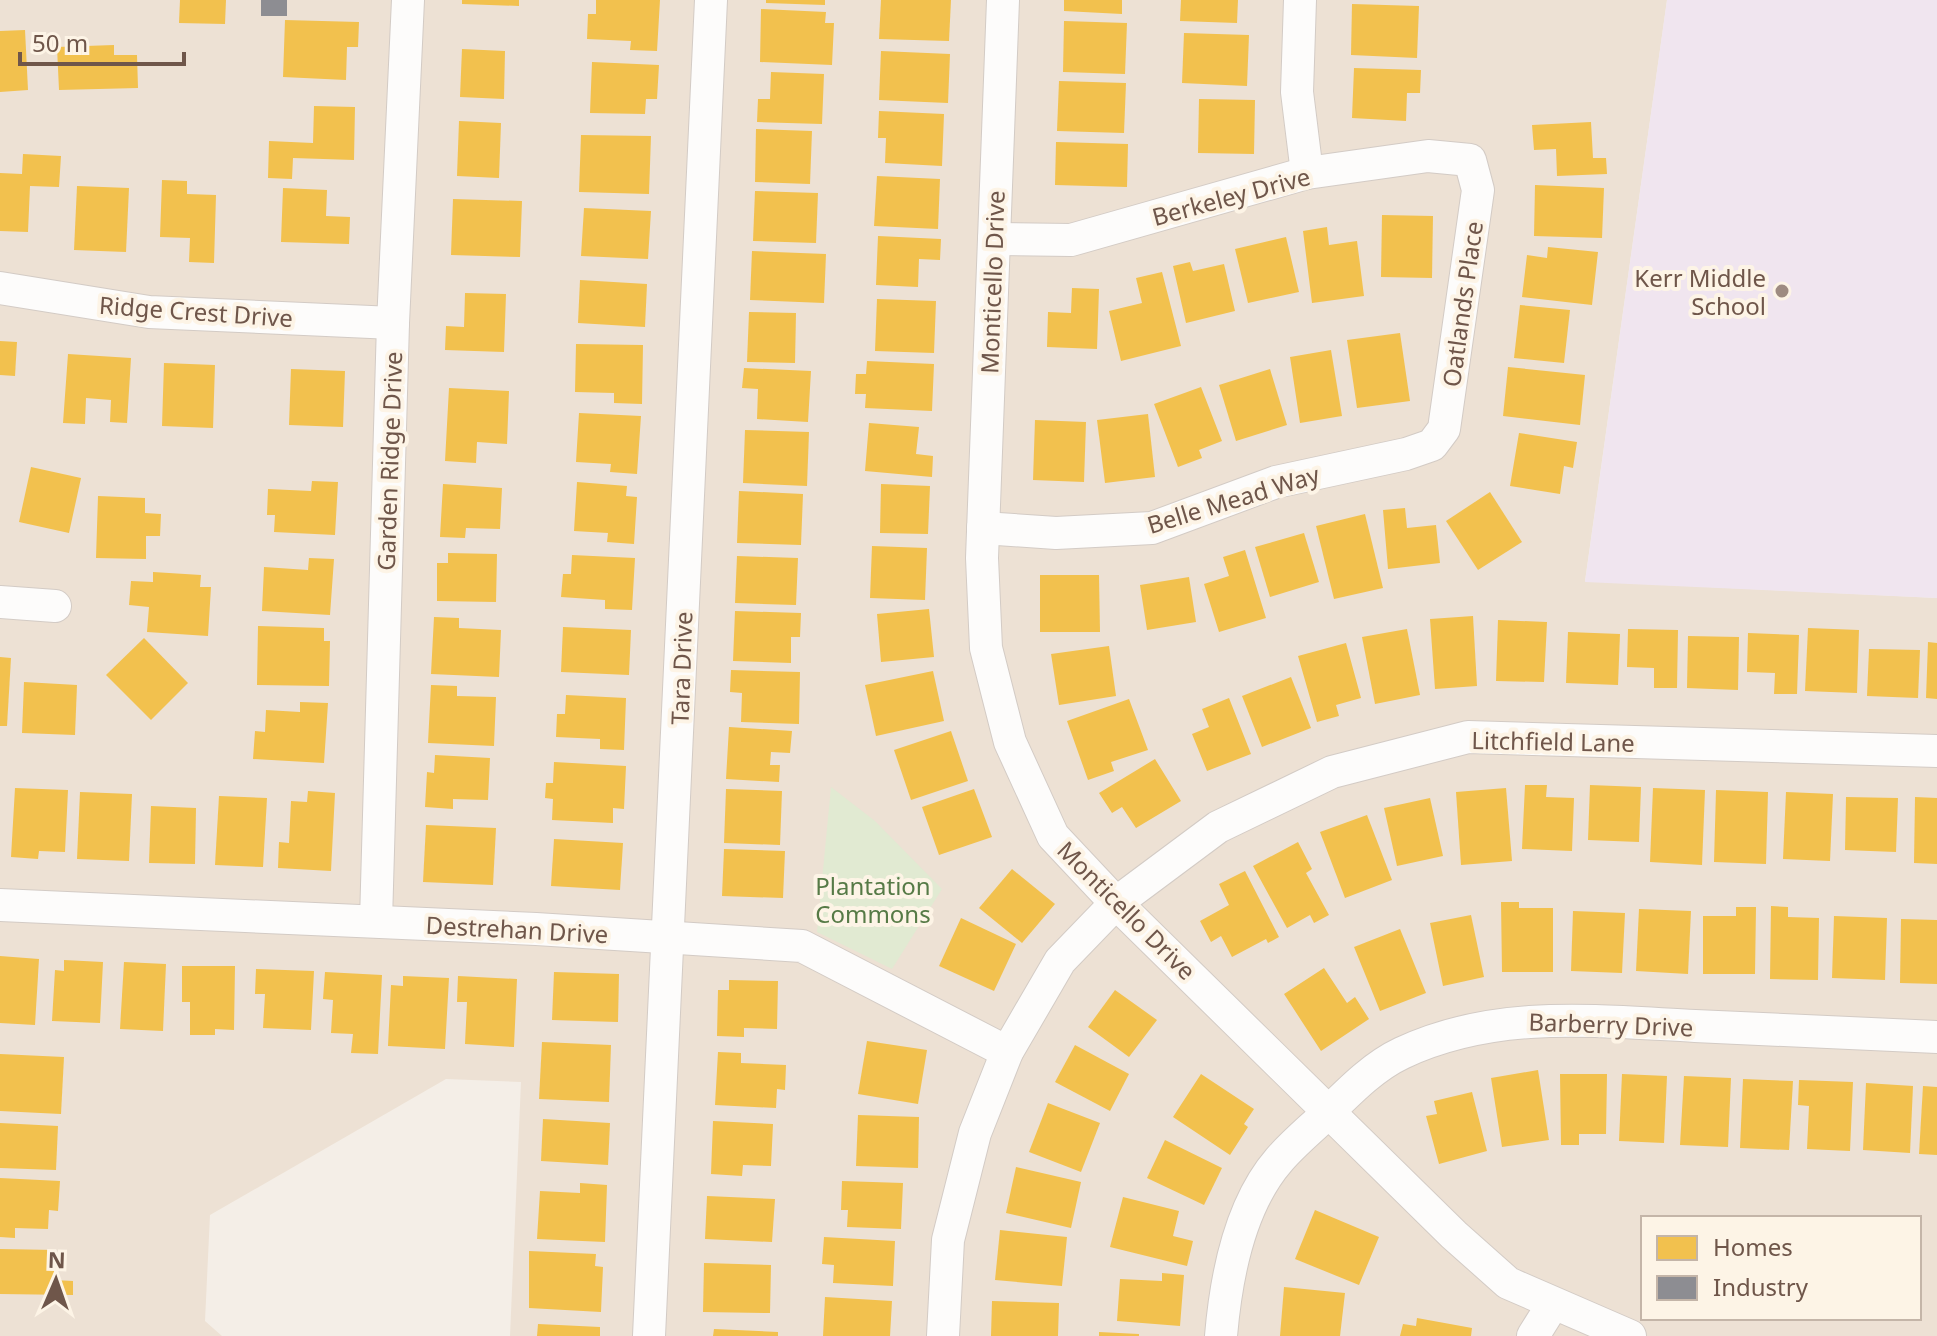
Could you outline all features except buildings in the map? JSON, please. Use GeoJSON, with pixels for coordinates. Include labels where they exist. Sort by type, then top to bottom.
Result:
{"type":"FeatureCollection","features":[{"type":"Feature","properties":{"kind":"street","name":"Garden Ridge Drive"},"geometry":{"type":"LineString","coordinates":[[376,921],[393,323],[408,0]]}},
{"type":"Feature","properties":{"kind":"street","name":"Tara Drive"},"geometry":{"type":"LineString","coordinates":[[649,1336],[670,937],[711,0]]}},
{"type":"Feature","properties":{"kind":"street","name":"Monticello Drive"},"geometry":{"type":"LineString","coordinates":[[1003,0],[983,528],[986,648],[1010,742],[1053,836],[1116,903],[1454,1235],[1508,1283],[1630,1336]]}},
{"type":"Feature","properties":{"kind":"street"},"geometry":{"type":"LineString","coordinates":[[1300,0],[1297,92],[1307,173]]}},
{"type":"Feature","properties":{"kind":"street","name":"Berkeley Drive"},"geometry":{"type":"LineString","coordinates":[[994,239],[1071,240],[1307,173],[1428,156],[1470,160]]}},
{"type":"Feature","properties":{"kind":"street","name":"Oatlands Place"},"geometry":{"type":"LineString","coordinates":[[1432,445],[1444,429],[1466,290],[1478,190],[1470,160]]}},
{"type":"Feature","properties":{"kind":"street","name":"Ridge Crest Drive"},"geometry":{"type":"LineString","coordinates":[[0,288],[149,312],[393,323]]}},
{"type":"Feature","properties":{"kind":"street","name":"Belle Mead Way"},"geometry":{"type":"LineString","coordinates":[[983,528],[1056,533],[1152,528],[1276,482],[1406,454],[1432,445]]}},
{"type":"Feature","properties":{"kind":"street"},"geometry":{"type":"LineString","coordinates":[[0,602],[55,606]]}},
{"type":"Feature","properties":{"kind":"street","name":"Litchfield Lane"},"geometry":{"type":"LineString","coordinates":[[943,1336],[948,1240],[975,1133],[1007,1052],[1060,961],[1116,903],[1218,827],[1332,772],[1468,737],[1937,751]]}},
{"type":"Feature","properties":{"kind":"street","name":"Destrehan Drive"},"geometry":{"type":"LineString","coordinates":[[0,905],[376,921],[802,946],[1007,1052]]}},
{"type":"Feature","properties":{"kind":"street","name":"Barberry Drive"},"geometry":{"type":"LineString","coordinates":[[1221,1336],[1226,1291],[1237,1246],[1259,1190],[1278,1161],[1329,1111],[1371,1072],[1400,1054],[1472,1028],[1546,1019],[1937,1037]]}},
{"type":"Feature","properties":{"kind":"street"},"geometry":{"type":"LineString","coordinates":[[1533,1336],[1553,1304]]}},
{"type":"Feature","properties":{"kind":"shaded area"},"geometry":{"type":"Polygon","coordinates":[[[0,0],[1667,0],[1585,581],[1937,598],[1937,1336],[510,1336],[521,1082],[446,1079],[210,1215],[205,1321],[222,1336],[0,1336],[0,0]]]}},
{"type":"Feature","properties":{"kind":"shaded area","name":"Kerr Middle School"},"geometry":{"type":"Polygon","coordinates":[[[1667,0],[1937,0],[1937,598],[1585,582],[1667,0]]]}},
{"type":"Feature","properties":{"kind":"green space","name":"Plantation Commons"},"geometry":{"type":"Polygon","coordinates":[[[831,787],[875,821],[942,889],[892,969],[817,932],[831,787]]]}},
{"type":"Feature","properties":{"kind":"place","name":"Kerr Middle School"},"geometry":{"type":"Point","coordinates":[1782,291]}}]}
